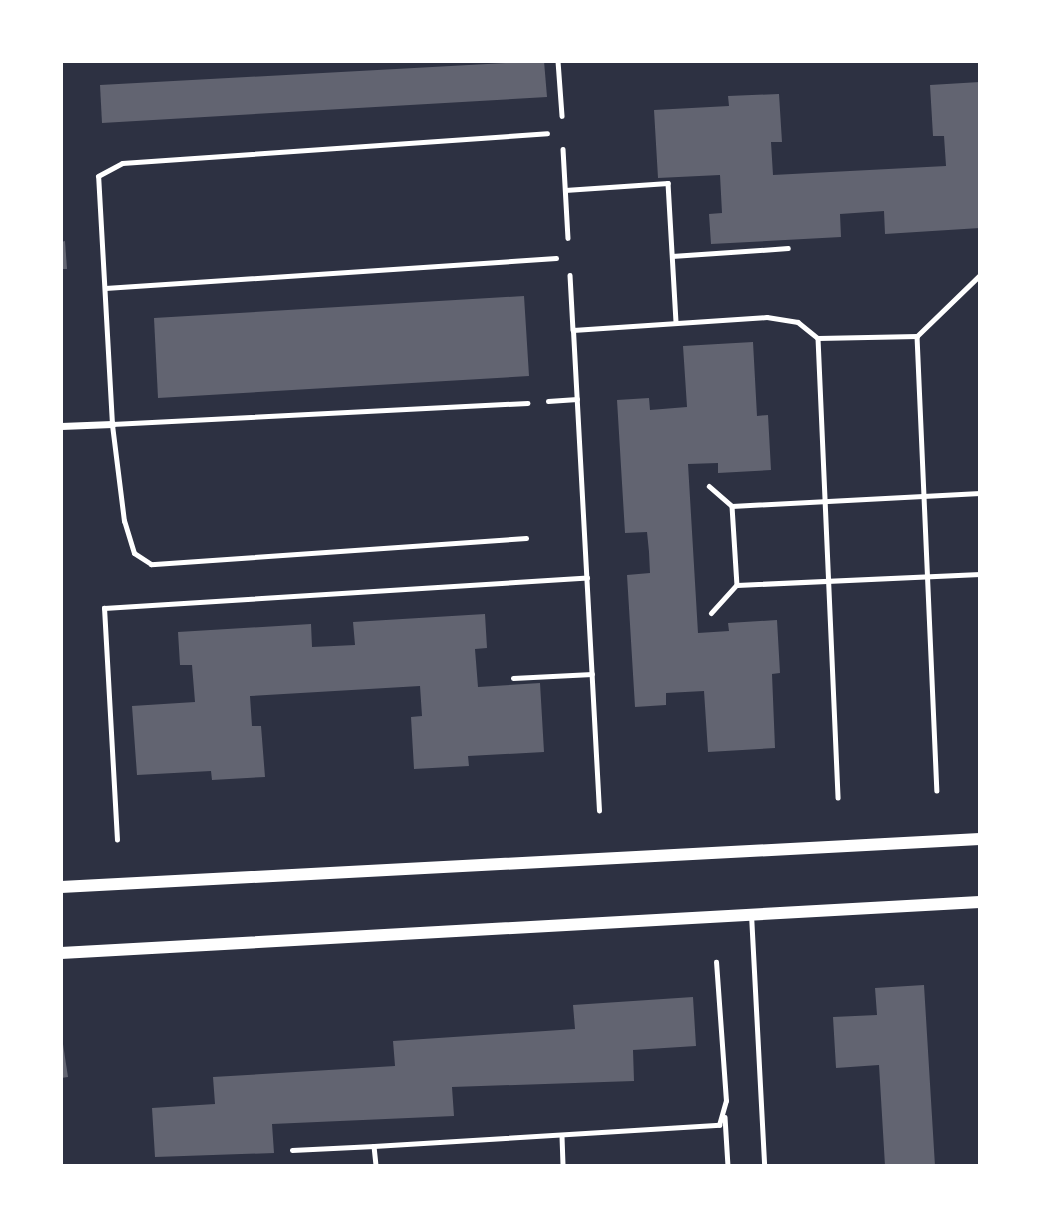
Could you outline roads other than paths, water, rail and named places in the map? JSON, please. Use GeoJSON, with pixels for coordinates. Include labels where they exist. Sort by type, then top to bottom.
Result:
{"type":"FeatureCollection","features":[{"type":"Feature","properties":{"kind":"street"},"geometry":{"type":"LineString","coordinates":[[61,426],[112,424]]}},
{"type":"Feature","properties":{"kind":"street"},"geometry":{"type":"LineString","coordinates":[[61,887],[980,839]]}},
{"type":"Feature","properties":{"kind":"street"},"geometry":{"type":"LineString","coordinates":[[61,953],[980,902]]}},
{"type":"Feature","properties":{"kind":"lane"},"geometry":{"type":"LineString","coordinates":[[526,538],[151,564],[127,537],[112,424],[98,176],[122,163],[547,133]]}},
{"type":"Feature","properties":{"kind":"lane"},"geometry":{"type":"LineString","coordinates":[[105,288],[556,258]]}},
{"type":"Feature","properties":{"kind":"lane"},"geometry":{"type":"LineString","coordinates":[[112,424],[527,403]]}},
{"type":"Feature","properties":{"kind":"lane"},"geometry":{"type":"LineString","coordinates":[[751,914],[764,1166]]}}]}
